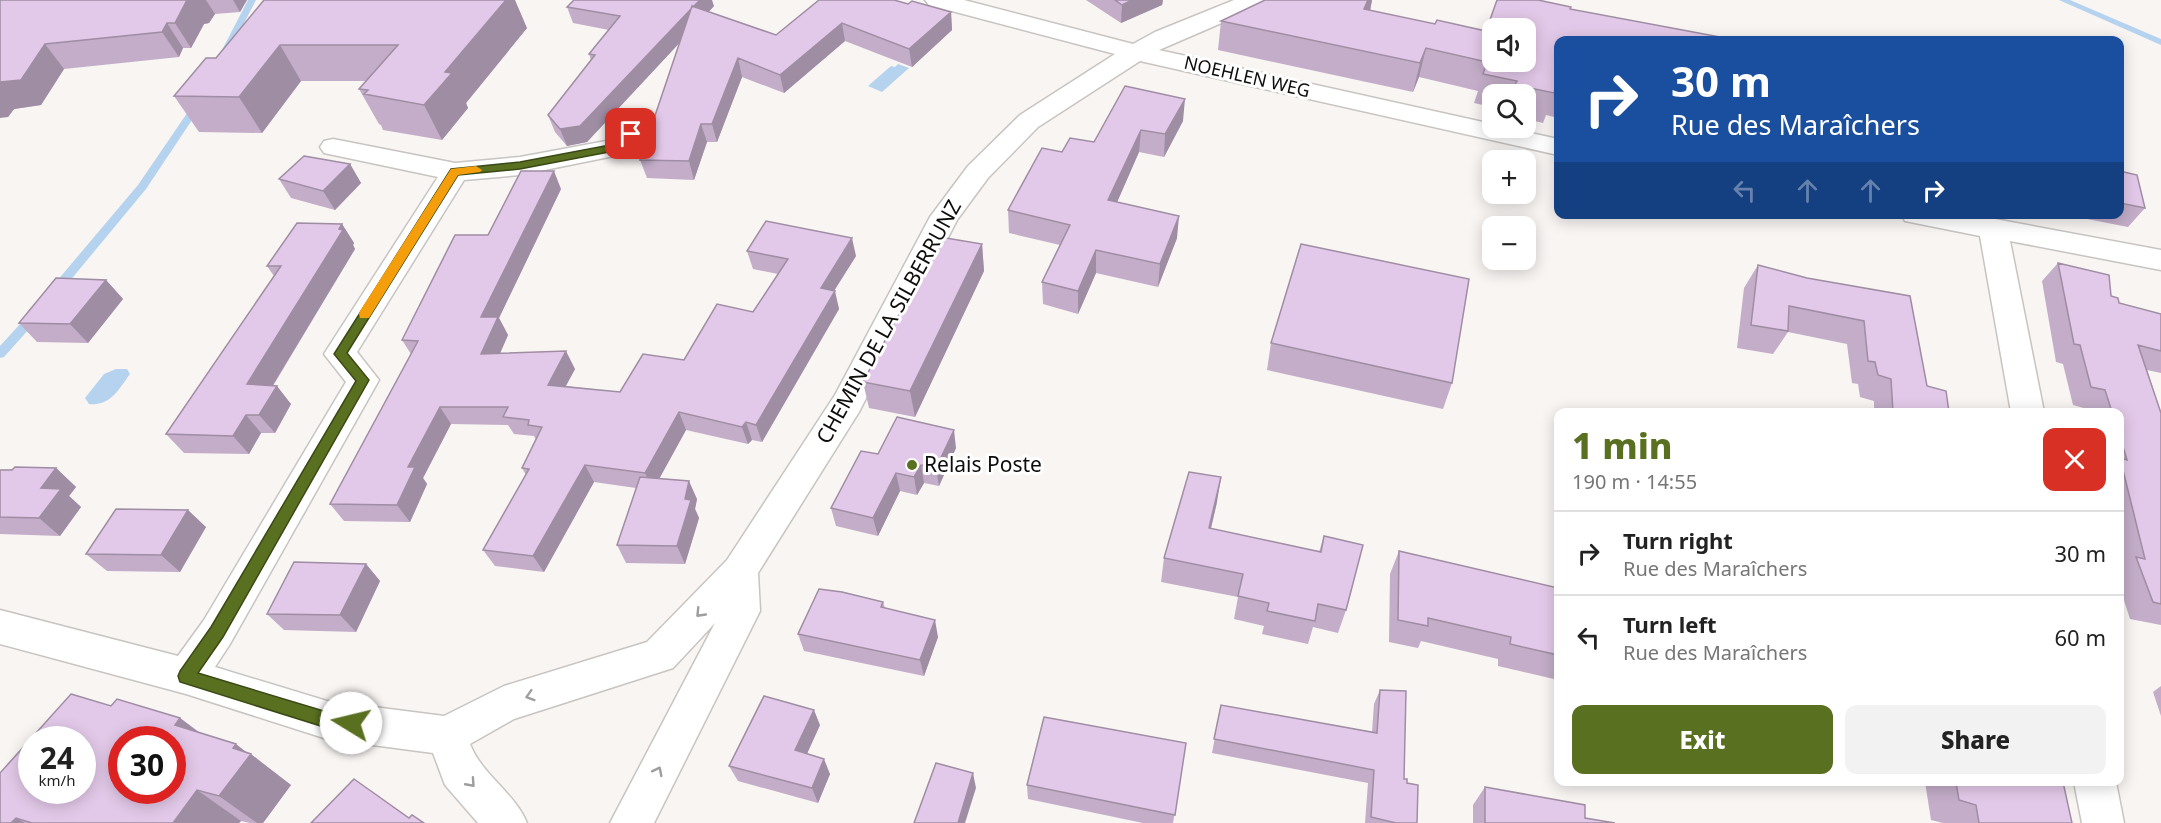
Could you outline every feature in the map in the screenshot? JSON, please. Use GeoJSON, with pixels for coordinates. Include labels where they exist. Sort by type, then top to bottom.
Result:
{"type":"FeatureCollection","features":[{"type":"Feature","properties":{"kind":"street","name":"NOEHLEN WEG"},"geometry":{"type":"LineString","coordinates":[[937,0],[1139,52],[1554,146]]}},
{"type":"Feature","properties":{"kind":"street","name":"CHEMIN DE LA SILBERRUNZ"},"geometry":{"type":"LineString","coordinates":[[447,736],[504,704],[659,656],[741,571],[847,403],[944,216],[978,172],[1029,121],[1107,69],[1164,37],[1256,0]]}},
{"type":"Feature","properties":{"kind":"street"},"geometry":{"type":"LineString","coordinates":[[333,147],[455,172],[520,166],[614,148],[631,134]]}},
{"type":"Feature","properties":{"kind":"street"},"geometry":{"type":"LineString","coordinates":[[186,676],[217,632],[363,380],[340,354],[455,172]]}},
{"type":"Feature","properties":{"kind":"street"},"geometry":{"type":"LineString","coordinates":[[1941,219],[2161,260]]}},
{"type":"Feature","properties":{"kind":"street"},"geometry":{"type":"LineString","coordinates":[[1993,229],[2026,408]]}},
{"type":"Feature","properties":{"kind":"street"},"geometry":{"type":"LineString","coordinates":[[632,823],[741,611],[741,571]]}},
{"type":"Feature","properties":{"kind":"street"},"geometry":{"type":"LineString","coordinates":[[0,627],[186,676],[327,720],[447,736],[460,771],[506,823]]}},
{"type":"Feature","properties":{"kind":"street"},"geometry":{"type":"LineString","coordinates":[[659,656],[698,692]]}},
{"type":"Feature","properties":{"kind":"street"},"geometry":{"type":"LineString","coordinates":[[2096,786],[2103,823]]}},
{"type":"Feature","properties":{"kind":"water"},"geometry":{"type":"Polygon","coordinates":[[[898,64],[909,68],[882,92],[868,86],[891,66],[895,67],[898,64]]]}},
{"type":"Feature","properties":{"kind":"water"},"geometry":{"type":"Polygon","coordinates":[[[116,369],[127,369],[130,374],[118,391],[108,400],[89,404],[85,398],[104,374],[116,369]]]}},
{"type":"Feature","properties":{"kind":"building"},"geometry":{"type":"Polygon","coordinates":[[[0,0],[187,0],[175,23],[167,23],[162,32],[45,44],[21,80],[0,82],[0,0]]]}},
{"type":"Feature","properties":{"kind":"building"},"geometry":{"type":"Polygon","coordinates":[[[264,0],[506,0],[445,72],[452,73],[424,105],[364,94],[368,90],[359,89],[398,45],[280,45],[239,97],[174,96],[206,58],[216,58],[264,0]]]}},
{"type":"Feature","properties":{"kind":"building"},"geometry":{"type":"Polygon","coordinates":[[[574,0],[700,0],[580,126],[560,129],[548,115],[595,55],[589,54],[620,16],[567,7],[574,0]]]}},
{"type":"Feature","properties":{"kind":"building"},"geometry":{"type":"Polygon","coordinates":[[[819,0],[894,0],[908,4],[912,1],[951,12],[909,49],[842,23],[780,75],[738,58],[712,124],[701,124],[689,161],[640,160],[692,6],[776,35],[819,0]]]}},
{"type":"Feature","properties":{"kind":"building"},"geometry":{"type":"Polygon","coordinates":[[[1115,0],[1132,0],[1122,5],[1115,0]]]}},
{"type":"Feature","properties":{"kind":"building"},"geometry":{"type":"Polygon","coordinates":[[[1265,0],[1368,0],[1364,9],[1435,24],[1437,20],[1482,30],[1482,61],[1426,48],[1420,63],[1221,21],[1265,0]]]}},
{"type":"Feature","properties":{"kind":"building"},"geometry":{"type":"Polygon","coordinates":[[[1497,0],[1538,0],[1571,7],[1570,9],[1715,36],[1554,36],[1554,93],[1536,89],[1536,84],[1516,84],[1517,81],[1483,74],[1484,72],[1536,72],[1536,18],[1491,18],[1497,0]]]}},
{"type":"Feature","properties":{"kind":"building"},"geometry":{"type":"Polygon","coordinates":[[[1125,86],[1185,99],[1165,134],[1141,130],[1108,200],[1179,216],[1160,264],[1096,250],[1078,291],[1042,282],[1070,225],[1008,210],[1042,148],[1062,152],[1070,138],[1094,142],[1125,86]]]}},
{"type":"Feature","properties":{"kind":"building"},"geometry":{"type":"Polygon","coordinates":[[[304,156],[350,164],[323,191],[279,179],[304,156]]]}},
{"type":"Feature","properties":{"kind":"building"},"geometry":{"type":"Polygon","coordinates":[[[521,171],[554,171],[481,317],[498,317],[481,354],[566,351],[548,385],[620,392],[643,354],[684,360],[717,304],[753,312],[788,259],[747,251],[766,221],[852,238],[821,288],[835,291],[756,425],[746,422],[742,427],[679,412],[645,473],[585,465],[533,556],[483,550],[529,469],[522,468],[542,427],[528,425],[529,420],[503,417],[508,407],[440,407],[408,467],[415,467],[397,505],[330,504],[418,341],[402,340],[455,235],[488,235],[521,171]]]}},
{"type":"Feature","properties":{"kind":"building"},"geometry":{"type":"Polygon","coordinates":[[[2124,172],[2137,175],[2145,208],[2124,204],[2124,172]]]}},
{"type":"Feature","properties":{"kind":"building"},"geometry":{"type":"Polygon","coordinates":[[[297,223],[342,224],[339,229],[343,230],[247,384],[277,386],[259,415],[246,415],[233,436],[166,434],[281,266],[267,266],[297,223]]]}},
{"type":"Feature","properties":{"kind":"building"},"geometry":{"type":"Polygon","coordinates":[[[940,237],[982,244],[910,391],[863,382],[940,237]]]}},
{"type":"Feature","properties":{"kind":"building"},"geometry":{"type":"Polygon","coordinates":[[[1301,244],[1469,279],[1452,383],[1271,343],[1301,244]]]}},
{"type":"Feature","properties":{"kind":"building"},"geometry":{"type":"Polygon","coordinates":[[[2058,263],[2109,275],[2111,296],[2118,298],[2119,303],[2161,314],[2161,351],[2138,345],[2161,413],[2161,604],[2153,602],[2136,557],[2145,559],[2124,474],[2124,459],[2127,460],[2124,450],[2124,408],[2111,408],[2105,390],[2091,387],[2080,345],[2074,344],[2058,263]]]}},
{"type":"Feature","properties":{"kind":"building"},"geometry":{"type":"Polygon","coordinates":[[[1758,265],[1807,278],[1910,296],[1927,386],[1946,391],[1948,408],[1893,408],[1891,379],[1878,375],[1875,362],[1868,361],[1864,321],[1789,306],[1788,331],[1751,325],[1758,265]]]}},
{"type":"Feature","properties":{"kind":"building"},"geometry":{"type":"Polygon","coordinates":[[[56,278],[106,280],[70,324],[19,323],[56,278]]]}},
{"type":"Feature","properties":{"kind":"building"},"geometry":{"type":"Polygon","coordinates":[[[897,417],[954,430],[936,468],[921,465],[914,477],[896,473],[873,518],[831,508],[861,451],[878,454],[897,417]]]}},
{"type":"Feature","properties":{"kind":"building"},"geometry":{"type":"Polygon","coordinates":[[[15,467],[56,468],[41,488],[61,489],[39,518],[0,517],[0,470],[12,470],[15,467]]]}},
{"type":"Feature","properties":{"kind":"building"},"geometry":{"type":"Polygon","coordinates":[[[1189,472],[1221,477],[1209,528],[1321,552],[1324,536],[1363,545],[1346,610],[1318,604],[1315,621],[1267,611],[1269,603],[1238,596],[1243,574],[1164,558],[1189,472]]]}},
{"type":"Feature","properties":{"kind":"building"},"geometry":{"type":"Polygon","coordinates":[[[640,477],[689,481],[685,499],[691,500],[677,546],[617,545],[640,477]]]}},
{"type":"Feature","properties":{"kind":"building"},"geometry":{"type":"Polygon","coordinates":[[[116,509],[188,510],[161,555],[86,554],[116,509]]]}},
{"type":"Feature","properties":{"kind":"building"},"geometry":{"type":"Polygon","coordinates":[[[1399,551],[1554,587],[1554,654],[1510,644],[1511,637],[1428,618],[1428,626],[1398,620],[1399,551]]]}},
{"type":"Feature","properties":{"kind":"building"},"geometry":{"type":"Polygon","coordinates":[[[294,562],[366,564],[340,615],[267,614],[294,562]]]}},
{"type":"Feature","properties":{"kind":"building"},"geometry":{"type":"Polygon","coordinates":[[[819,589],[883,602],[881,607],[935,620],[920,660],[798,634],[819,589]]]}},
{"type":"Feature","properties":{"kind":"building"},"geometry":{"type":"Polygon","coordinates":[[[1380,690],[1406,691],[1404,779],[1407,779],[1407,783],[1418,785],[1417,823],[1396,823],[1371,817],[1374,770],[1214,739],[1221,705],[1377,733],[1380,690]]]}},
{"type":"Feature","properties":{"kind":"building"},"geometry":{"type":"Polygon","coordinates":[[[71,694],[111,706],[117,699],[180,718],[175,725],[178,726],[108,726],[108,804],[186,804],[186,728],[236,744],[233,748],[251,754],[219,796],[197,790],[173,823],[32,823],[16,818],[11,823],[0,823],[0,773],[18,753],[18,804],[96,804],[96,726],[42,726],[71,694]]]}},
{"type":"Feature","properties":{"kind":"building"},"geometry":{"type":"Polygon","coordinates":[[[764,696],[814,710],[795,750],[824,759],[812,788],[729,766],[764,696]]]}},
{"type":"Feature","properties":{"kind":"building"},"geometry":{"type":"Polygon","coordinates":[[[1044,717],[1186,743],[1175,815],[1027,785],[1044,717]]]}},
{"type":"Feature","properties":{"kind":"building"},"geometry":{"type":"Polygon","coordinates":[[[936,763],[973,773],[958,823],[914,823],[936,763]]]}},
{"type":"Feature","properties":{"kind":"building"},"geometry":{"type":"Polygon","coordinates":[[[354,779],[409,818],[412,815],[424,823],[311,823],[354,779]]]}},
{"type":"Feature","properties":{"kind":"building"},"geometry":{"type":"Polygon","coordinates":[[[1957,786],[2064,786],[2072,823],[1979,823],[1976,805],[1959,800],[1957,786]]]}},
{"type":"Feature","properties":{"kind":"building"},"geometry":{"type":"Polygon","coordinates":[[[1485,787],[1585,805],[1585,818],[1615,823],[1485,823],[1485,787]]]}},
{"type":"Feature","properties":{"kind":"waterway"},"geometry":{"type":"LineString","coordinates":[[225,52],[252,0]]}},
{"type":"Feature","properties":{"kind":"waterway"},"geometry":{"type":"LineString","coordinates":[[2063,0],[2161,42]]}},
{"type":"Feature","properties":{"kind":"waterway"},"geometry":{"type":"LineString","coordinates":[[55,291],[142,187],[197,105]]}},
{"type":"Feature","properties":{"kind":"waterway"},"geometry":{"type":"LineString","coordinates":[[0,354],[34,316]]}},
{"type":"Feature","properties":{"kind":"slow traffic"},"geometry":{"type":"LineString","coordinates":[[365,314],[455,172],[476,170]]}},
{"type":"Feature","properties":{"kind":"place","name":"Relais Poste"},"geometry":{"type":"Point","coordinates":[912,465]}},
{"type":"Feature","properties":{"kind":"route"},"geometry":{"type":"LineString","coordinates":[[351,723],[327,720],[186,676],[217,632],[363,380],[340,354],[455,172],[520,166],[614,148],[631,134]]}}]}
